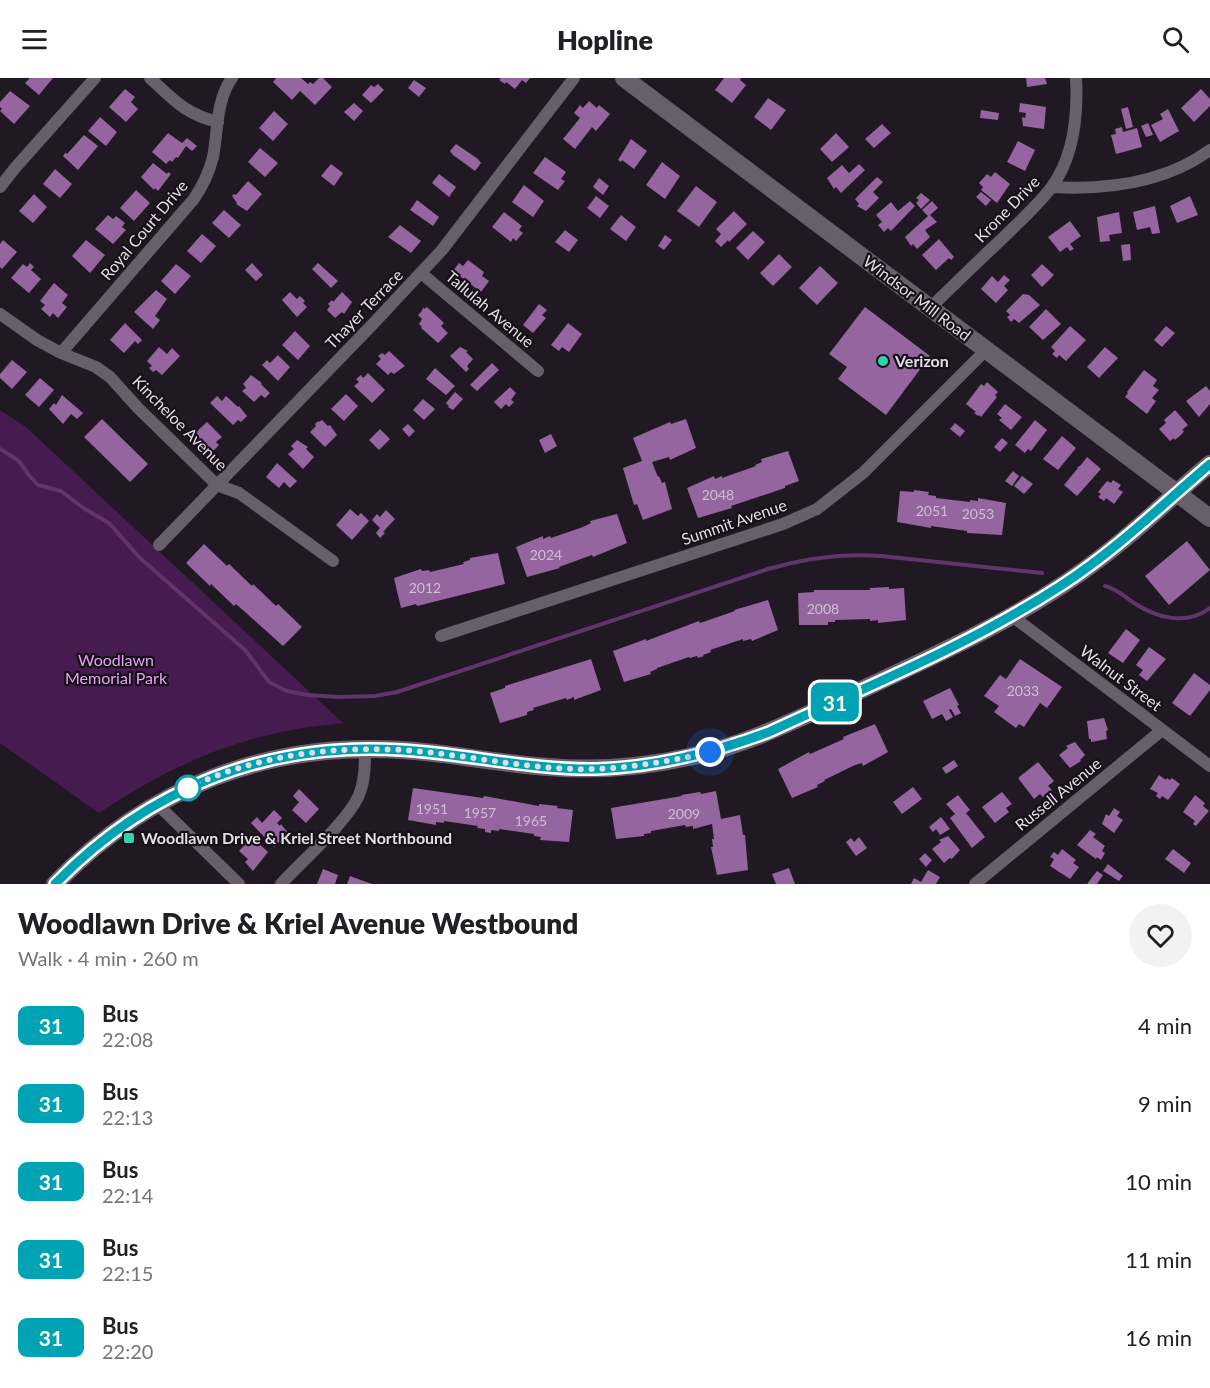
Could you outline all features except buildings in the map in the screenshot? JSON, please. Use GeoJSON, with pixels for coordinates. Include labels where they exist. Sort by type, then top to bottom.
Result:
{"type":"FeatureCollection","features":[{"type":"Feature","properties":{"kind":"main road","name":"Windsor Mill Road"},"geometry":{"type":"LineString","coordinates":[[624,78],[1210,518]]}},
{"type":"Feature","properties":{"kind":"main road"},"geometry":{"type":"LineString","coordinates":[[55,884],[105,837],[156,803],[206,780],[251,765],[290,756],[326,750],[403,750],[549,767],[597,769],[690,757],[729,747],[769,732],[966,641],[1012,616],[1063,585],[1103,556],[1210,464]]}},
{"type":"Feature","properties":{"kind":"street"},"geometry":{"type":"LineString","coordinates":[[0,187],[95,78]]}},
{"type":"Feature","properties":{"kind":"street"},"geometry":{"type":"LineString","coordinates":[[150,78],[187,111],[197,117],[218,122]]}},
{"type":"Feature","properties":{"kind":"street","name":"Royal Court Drive"},"geometry":{"type":"LineString","coordinates":[[61,353],[198,193],[209,170],[223,96],[232,78]]}},
{"type":"Feature","properties":{"kind":"street","name":"Thayer Terrace"},"geometry":{"type":"LineString","coordinates":[[159,545],[442,250],[574,78]]}},
{"type":"Feature","properties":{"kind":"street","name":"Krone Drive"},"geometry":{"type":"LineString","coordinates":[[930,308],[1052,187],[1064,163],[1074,134],[1077,103],[1076,78]]}},
{"type":"Feature","properties":{"kind":"street"},"geometry":{"type":"LineString","coordinates":[[1052,187],[1106,187],[1132,183],[1183,166],[1210,150]]}},
{"type":"Feature","properties":{"kind":"street","name":"Tallulah Avenue"},"geometry":{"type":"LineString","coordinates":[[421,273],[538,371]]}},
{"type":"Feature","properties":{"kind":"street","name":"Kincheloe Avenue"},"geometry":{"type":"LineString","coordinates":[[0,314],[37,340],[61,353],[96,367],[110,377],[138,408],[217,485],[239,494],[333,561]]}},
{"type":"Feature","properties":{"kind":"street","name":"Summit Avenue"},"geometry":{"type":"LineString","coordinates":[[441,636],[783,524],[817,508],[863,473],[986,350]]}},
{"type":"Feature","properties":{"kind":"street","name":"Walnut Street"},"geometry":{"type":"LineString","coordinates":[[1012,616],[1210,766]]}},
{"type":"Feature","properties":{"kind":"street","name":"Russell Avenue"},"geometry":{"type":"LineString","coordinates":[[975,884],[1162,730]]}},
{"type":"Feature","properties":{"kind":"street"},"geometry":{"type":"LineString","coordinates":[[281,884],[347,814],[358,797],[364,779],[365,749]]}},
{"type":"Feature","properties":{"kind":"street"},"geometry":{"type":"LineString","coordinates":[[156,803],[239,884]]}},
{"type":"Feature","properties":{"kind":"green space","name":"Woodlawn Memorial Park"},"geometry":{"type":"Polygon","coordinates":[[[0,410],[26,427],[343,723],[284,731],[221,749],[158,777],[99,813],[0,743],[0,410]]]}},
{"type":"Feature","properties":{"kind":"waterway"},"geometry":{"type":"LineString","coordinates":[[0,449],[19,461],[38,485],[61,491],[109,523],[140,558],[245,650],[269,682],[287,691],[307,695],[375,696],[397,692],[768,569],[810,559],[852,555],[881,556],[1042,573]]}},
{"type":"Feature","properties":{"kind":"waterway"},"geometry":{"type":"LineString","coordinates":[[1105,586],[1152,613],[1162,616],[1191,617],[1210,608]]}},
{"type":"Feature","properties":{"kind":"bus line","name":"31"},"geometry":{"type":"LineString","coordinates":[[55,884],[105,837],[156,803],[206,780],[251,765],[290,756],[326,750],[403,750],[549,767],[597,769],[690,757],[749,740],[966,641],[1012,616],[1063,585],[1103,556],[1210,464]]}},
{"type":"Feature","properties":{"kind":"place","name":"Verizon"},"geometry":{"type":"Point","coordinates":[883,361]}},
{"type":"Feature","properties":{"kind":"place","name":"Woodlawn Drive & Kriel Street Northbound"},"geometry":{"type":"Point","coordinates":[129,838]}},
{"type":"Feature","properties":{"kind":"route"},"geometry":{"type":"LineString","coordinates":[[188,788],[251,765],[326,750],[403,750],[549,767],[597,769],[648,764],[710,752]]}}]}
